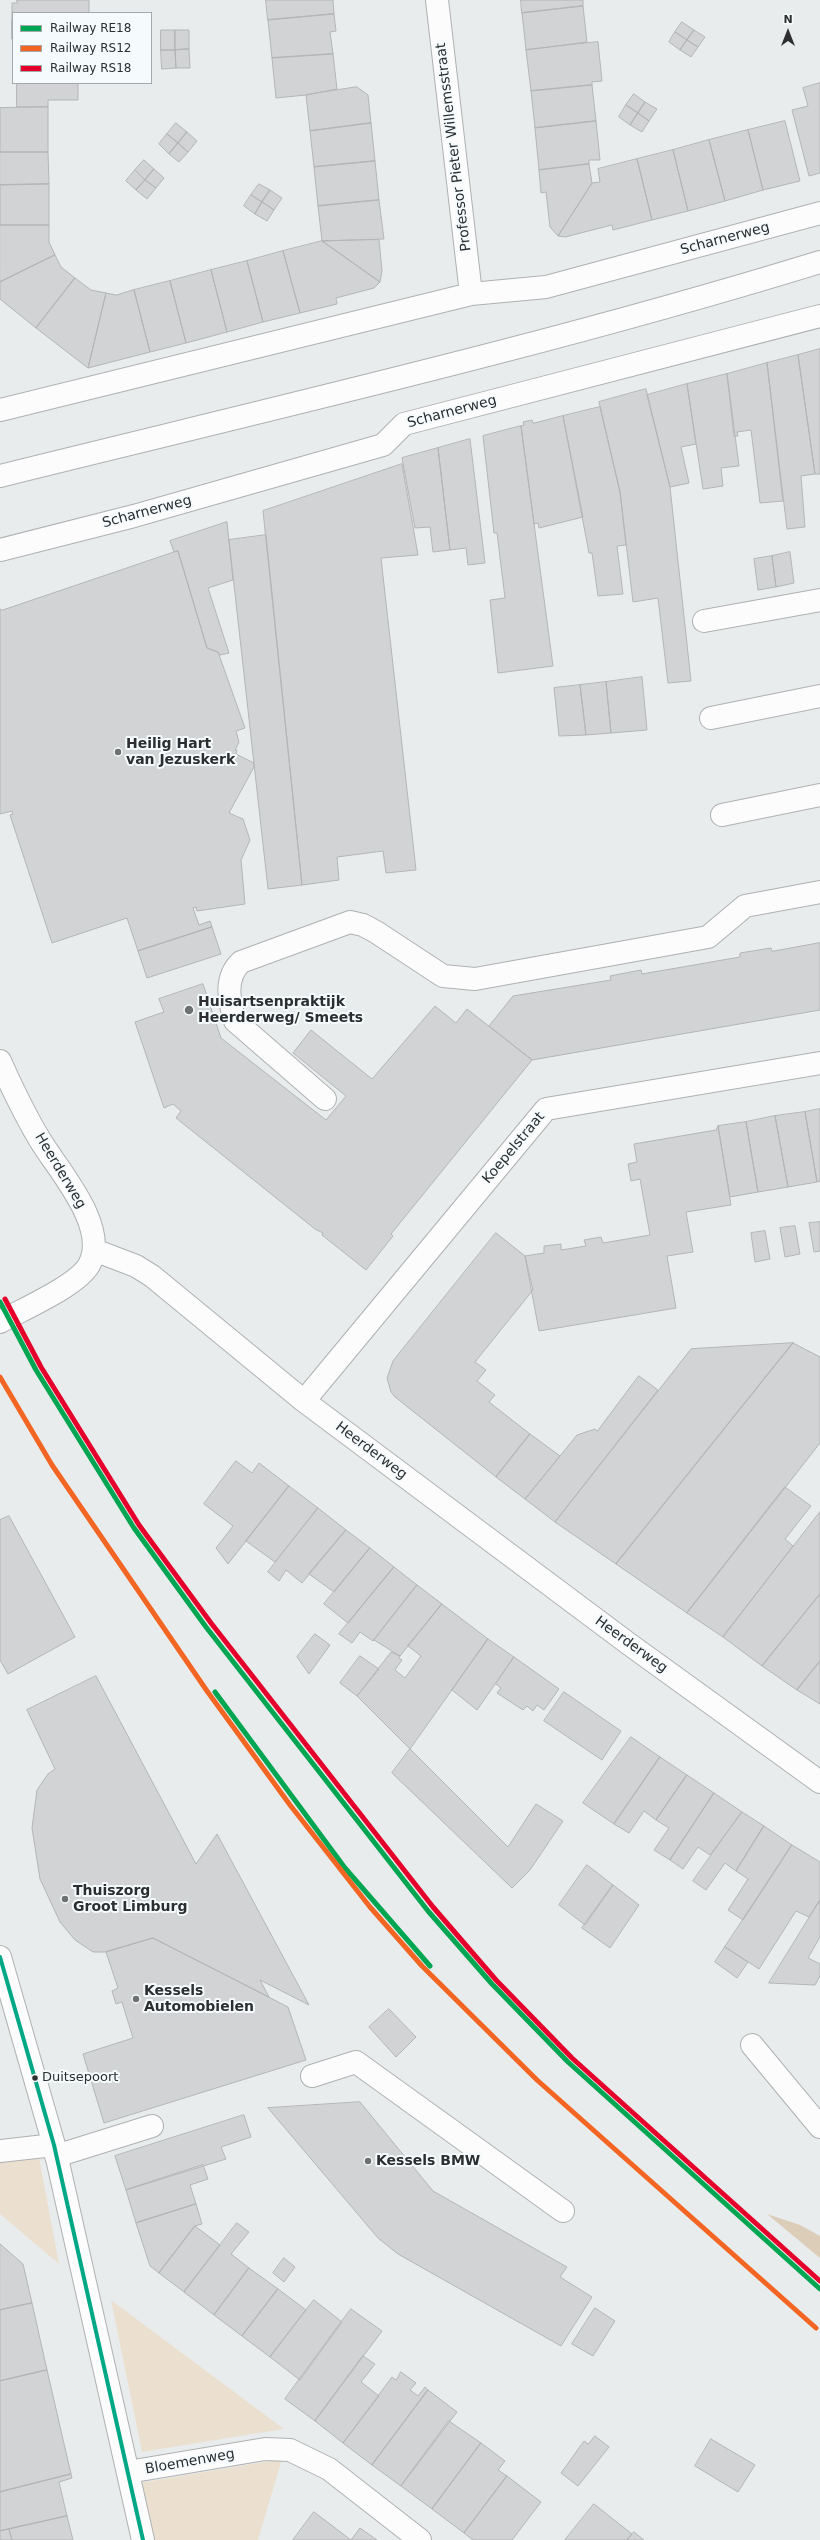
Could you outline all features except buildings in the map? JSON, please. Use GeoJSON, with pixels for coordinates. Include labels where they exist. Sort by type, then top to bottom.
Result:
{"type":"FeatureCollection","features":[{"type":"Feature","properties":{"kind":"street","name":"Professor Pieter Willemsstraat"},"geometry":{"type":"LineString","coordinates":[[437,0],[471,294]]}},
{"type":"Feature","properties":{"kind":"street","name":"Scharnerweg"},"geometry":{"type":"LineString","coordinates":[[0,410],[471,294],[546,287],[820,213]]}},
{"type":"Feature","properties":{"kind":"street"},"geometry":{"type":"LineString","coordinates":[[0,476],[492,353],[732,290],[820,262]]}},
{"type":"Feature","properties":{"kind":"street"},"geometry":{"type":"LineString","coordinates":[[732,290],[820,272]]}},
{"type":"Feature","properties":{"kind":"street","name":"Scharnerweg"},"geometry":{"type":"LineString","coordinates":[[0,550],[134,516],[383,445],[404,424],[820,316]]}},
{"type":"Feature","properties":{"kind":"street"},"geometry":{"type":"LineString","coordinates":[[704,621],[820,600]]}},
{"type":"Feature","properties":{"kind":"street"},"geometry":{"type":"LineString","coordinates":[[711,718],[820,696]]}},
{"type":"Feature","properties":{"kind":"street"},"geometry":{"type":"LineString","coordinates":[[722,816],[820,795]]}},
{"type":"Feature","properties":{"kind":"street"},"geometry":{"type":"LineString","coordinates":[[325,1099],[235,1021],[231,1006],[229,985],[231,975],[241,962],[350,922],[362,925],[376,932],[443,976],[475,979],[708,937],[745,906],[820,892]]}},
{"type":"Feature","properties":{"kind":"street","name":"Heerderweg"},"geometry":{"type":"LineString","coordinates":[[0,1061],[40,1140],[73,1189],[84,1210],[92,1231],[94,1250],[136,1266],[152,1276],[304,1401],[635,1649],[820,1782]]}},
{"type":"Feature","properties":{"kind":"street","name":"Koepelstraat"},"geometry":{"type":"LineString","coordinates":[[304,1401],[546,1109],[820,1063]]}},
{"type":"Feature","properties":{"kind":"street"},"geometry":{"type":"LineString","coordinates":[[0,1322],[72,1282],[89,1264],[94,1250]]}},
{"type":"Feature","properties":{"kind":"street"},"geometry":{"type":"LineString","coordinates":[[0,1957],[55,2150]]}},
{"type":"Feature","properties":{"kind":"street"},"geometry":{"type":"LineString","coordinates":[[752,2045],[820,2127]]}},
{"type":"Feature","properties":{"kind":"street"},"geometry":{"type":"LineString","coordinates":[[312,2076],[356,2062],[563,2211]]}},
{"type":"Feature","properties":{"kind":"street"},"geometry":{"type":"LineString","coordinates":[[0,2151],[55,2150],[152,2126]]}},
{"type":"Feature","properties":{"kind":"street","name":"Bloemenweg"},"geometry":{"type":"LineString","coordinates":[[55,2150],[128,2472],[265,2449],[290,2450],[329,2470],[420,2540]]}},
{"type":"Feature","properties":{"kind":"street"},"geometry":{"type":"LineString","coordinates":[[128,2472],[142,2540]]}},
{"type":"Feature","properties":{"kind":"shaded area"},"geometry":{"type":"Polygon","coordinates":[[[39,2157],[59,2264],[0,2214],[0,2161],[39,2157]]]}},
{"type":"Feature","properties":{"kind":"shaded area"},"geometry":{"type":"Polygon","coordinates":[[[767,2214],[800,2225],[820,2236],[820,2258],[767,2214]]]}},
{"type":"Feature","properties":{"kind":"shaded area"},"geometry":{"type":"Polygon","coordinates":[[[111,2300],[284,2429],[142,2452],[111,2300]]]}},
{"type":"Feature","properties":{"kind":"shaded area"},"geometry":{"type":"Polygon","coordinates":[[[282,2459],[258,2540],[153,2540],[139,2483],[282,2459]]]}},
{"type":"Feature","properties":{"kind":"rail line","name":"RS18"},"geometry":{"type":"LineString","coordinates":[[5,1299],[41,1367],[139,1525],[211,1623],[433,1907],[496,1980],[572,2058],[820,2281]]}},
{"type":"Feature","properties":{"kind":"rail line","name":"RE18"},"geometry":{"type":"LineString","coordinates":[[0,1302],[36,1370],[134,1528],[206,1627],[428,1911],[492,1984],[568,2062],[820,2289]]}},
{"type":"Feature","properties":{"kind":"rail line","name":"RS12"},"geometry":{"type":"LineString","coordinates":[[0,1377],[52,1465],[207,1691],[290,1805],[370,1907],[422,1966],[537,2080],[816,2328]]}},
{"type":"Feature","properties":{"kind":"rail line","name":"RE18"},"geometry":{"type":"LineString","coordinates":[[215,1692],[345,1868],[430,1966]]}},
{"type":"Feature","properties":{"kind":"transit line"},"geometry":{"type":"LineString","coordinates":[[0,1957],[54,2145],[143,2540]]}},
{"type":"Feature","properties":{"kind":"place","name":"Heilig Hart van Jezuskerk"},"geometry":{"type":"Point","coordinates":[118,752]}},
{"type":"Feature","properties":{"kind":"place","name":"Huisartsenpraktijk Heerderweg/ Smeets"},"geometry":{"type":"Point","coordinates":[189,1010]}},
{"type":"Feature","properties":{"kind":"place","name":"Thuiszorg Groot Limburg"},"geometry":{"type":"Point","coordinates":[65,1899]}},
{"type":"Feature","properties":{"kind":"place","name":"Kessels Automobielen"},"geometry":{"type":"Point","coordinates":[136,1999]}},
{"type":"Feature","properties":{"kind":"place","name":"Duitsepoort"},"geometry":{"type":"Point","coordinates":[35,2078]}},
{"type":"Feature","properties":{"kind":"place","name":"Kessels BMW"},"geometry":{"type":"Point","coordinates":[368,2161]}}]}
